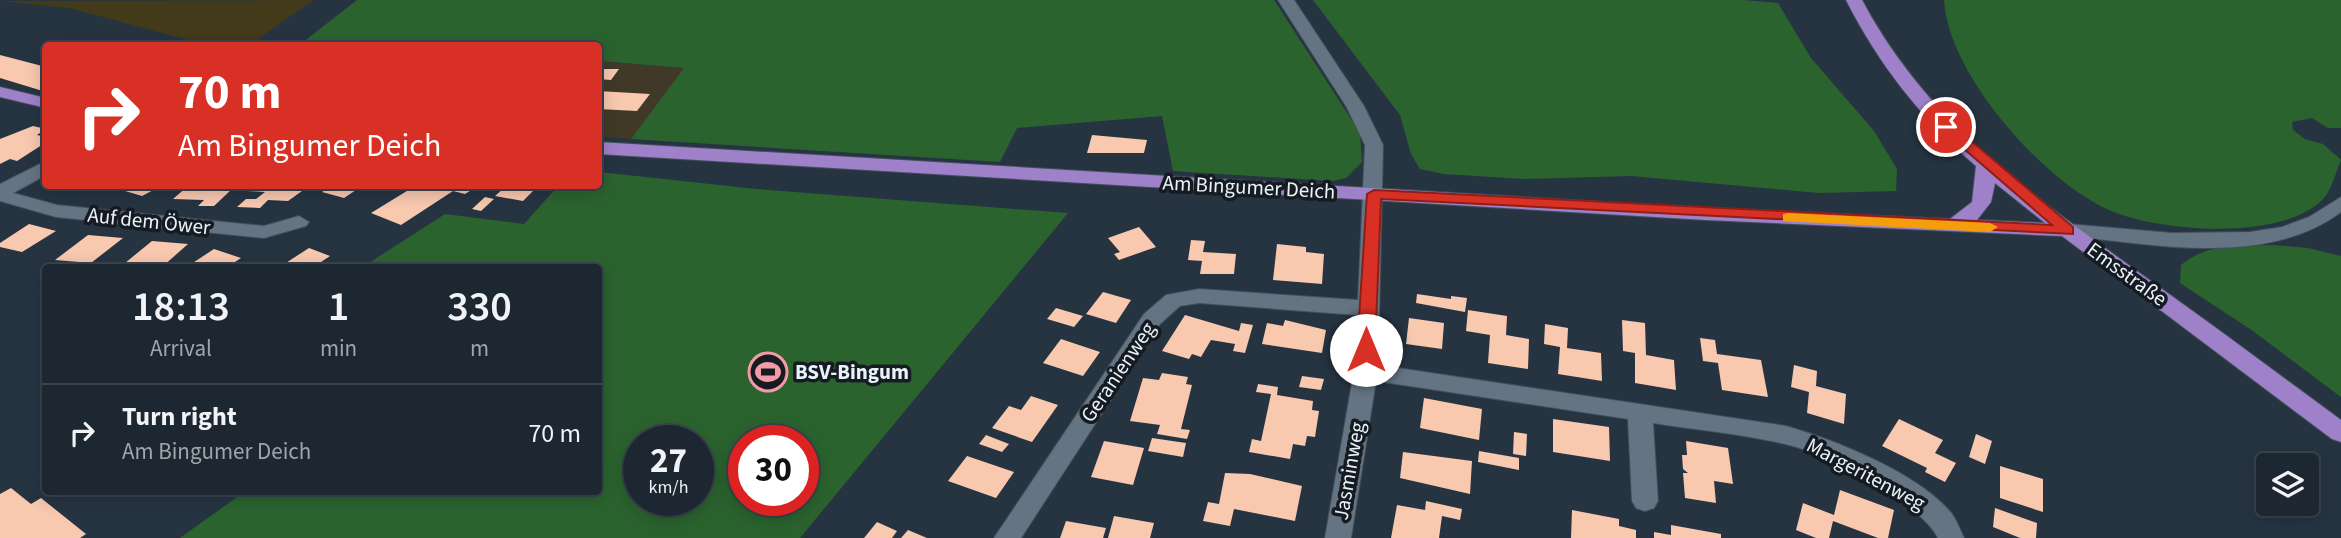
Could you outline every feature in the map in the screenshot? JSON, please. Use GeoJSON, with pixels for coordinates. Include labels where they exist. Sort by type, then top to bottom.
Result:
{"type":"FeatureCollection","features":[{"type":"Feature","properties":{"kind":"main road","name":"Emsstraße"},"geometry":{"type":"LineString","coordinates":[[1854,0],[1875,42],[1900,75],[1946,127],[1985,162],[2068,230],[2341,433]]}},
{"type":"Feature","properties":{"kind":"main road"},"geometry":{"type":"LineString","coordinates":[[0,92],[42,102]]}},
{"type":"Feature","properties":{"kind":"main road","name":"Am Bingumer Deich"},"geometry":{"type":"LineString","coordinates":[[602,148],[1374,194],[2068,230]]}},
{"type":"Feature","properties":{"kind":"main road"},"geometry":{"type":"LineString","coordinates":[[1951,226],[1972,214],[1985,197],[1985,162]]}},
{"type":"Feature","properties":{"kind":"street","name":"Jasminweg"},"geometry":{"type":"LineString","coordinates":[[1286,0],[1355,106],[1374,145],[1374,194],[1366,309],[1366,371],[1338,538]]}},
{"type":"Feature","properties":{"kind":"street"},"geometry":{"type":"LineString","coordinates":[[0,193],[42,169]]}},
{"type":"Feature","properties":{"kind":"street","name":"Auf dem Öwer"},"geometry":{"type":"LineString","coordinates":[[0,193],[55,211],[264,232],[299,222]]}},
{"type":"Feature","properties":{"kind":"street"},"geometry":{"type":"LineString","coordinates":[[2068,230],[2201,239],[2243,238],[2291,232],[2319,222],[2341,203]]}},
{"type":"Feature","properties":{"kind":"street","name":"Geranienweg"},"geometry":{"type":"LineString","coordinates":[[1007,538],[1153,319],[1174,300],[1199,296],[1366,309]]}},
{"type":"Feature","properties":{"kind":"street","name":"Margeritenweg"},"geometry":{"type":"LineString","coordinates":[[1366,371],[1411,375],[1786,435],[1806,441],[1931,507],[1948,527],[1951,538]]}},
{"type":"Feature","properties":{"kind":"street"},"geometry":{"type":"LineString","coordinates":[[1640,412],[1644,500]]}},
{"type":"Feature","properties":{"kind":"shaded area"},"geometry":{"type":"Polygon","coordinates":[[[602,61],[685,68],[631,139],[602,137],[602,61]]]}},
{"type":"Feature","properties":{"kind":"green space"},"geometry":{"type":"Polygon","coordinates":[[[357,0],[1274,0],[1360,133],[1362,162],[1346,178],[1333,181],[1173,171],[1162,116],[1017,128],[1000,162],[631,139],[684,68],[602,61],[602,42],[303,42],[357,0]]]}},
{"type":"Feature","properties":{"kind":"green space"},"geometry":{"type":"Polygon","coordinates":[[[1313,0],[1743,0],[1778,3],[1811,58],[1874,131],[1897,169],[1896,191],[1819,193],[1631,176],[1524,179],[1444,174],[1420,169],[1411,154],[1400,115],[1313,0]]]}},
{"type":"Feature","properties":{"kind":"green space"},"geometry":{"type":"Polygon","coordinates":[[[1944,0],[2341,0],[2341,128],[2328,128],[2312,118],[2292,122],[2293,130],[2305,139],[2323,144],[2341,160],[2329,190],[2324,198],[2305,212],[2281,222],[2252,227],[2220,229],[2158,224],[2109,210],[2083,196],[2056,175],[2003,122],[1962,60],[1950,29],[1944,0]]]}},
{"type":"Feature","properties":{"kind":"green space","name":"BSV-Bingum"},"geometry":{"type":"Polygon","coordinates":[[[602,172],[756,189],[1068,213],[819,515],[819,425],[728,425],[728,516],[818,516],[800,538],[180,538],[240,495],[602,495],[602,264],[367,264],[445,214],[524,224],[555,189],[602,189],[602,172]]]}},
{"type":"Feature","properties":{"kind":"green space"},"geometry":{"type":"Polygon","coordinates":[[[2273,245],[2308,248],[2341,256],[2341,397],[2253,331],[2180,283],[2181,265],[2202,253],[2224,247],[2273,245]]]}},
{"type":"Feature","properties":{"kind":"sand"},"geometry":{"type":"Polygon","coordinates":[[[314,0],[254,42],[196,42],[69,8],[0,1],[314,0]]]}},
{"type":"Feature","properties":{"kind":"building"},"geometry":{"type":"Polygon","coordinates":[[[0,55],[42,66],[42,91],[0,78],[0,55]]]}},
{"type":"Feature","properties":{"kind":"building"},"geometry":{"type":"Polygon","coordinates":[[[602,69],[619,69],[611,80],[602,79],[602,69]]]}},
{"type":"Feature","properties":{"kind":"building"},"geometry":{"type":"Polygon","coordinates":[[[602,91],[650,94],[637,111],[602,109],[602,91]]]}},
{"type":"Feature","properties":{"kind":"building"},"geometry":{"type":"Polygon","coordinates":[[[33,126],[42,128],[42,132],[37,135],[42,136],[42,145],[17,161],[10,159],[0,164],[0,139],[33,126]]]}},
{"type":"Feature","properties":{"kind":"building"},"geometry":{"type":"Polygon","coordinates":[[[1092,135],[1147,140],[1144,153],[1087,153],[1092,135]]]}},
{"type":"Feature","properties":{"kind":"building"},"geometry":{"type":"Polygon","coordinates":[[[118,189],[155,189],[142,196],[118,189]]]}},
{"type":"Feature","properties":{"kind":"building"},"geometry":{"type":"Polygon","coordinates":[[[185,189],[305,189],[288,201],[268,200],[260,208],[237,207],[246,199],[256,199],[265,192],[231,190],[214,206],[198,206],[204,200],[173,199],[185,189]]]}},
{"type":"Feature","properties":{"kind":"building"},"geometry":{"type":"Polygon","coordinates":[[[327,189],[358,189],[344,198],[322,192],[327,189]]]}},
{"type":"Feature","properties":{"kind":"building"},"geometry":{"type":"Polygon","coordinates":[[[410,189],[473,189],[465,194],[453,191],[401,225],[371,213],[410,189]]]}},
{"type":"Feature","properties":{"kind":"building"},"geometry":{"type":"Polygon","coordinates":[[[503,189],[535,189],[523,201],[495,196],[503,189]]]}},
{"type":"Feature","properties":{"kind":"building"},"geometry":{"type":"Polygon","coordinates":[[[485,197],[494,199],[481,211],[472,209],[485,197]]]}},
{"type":"Feature","properties":{"kind":"building"},"geometry":{"type":"Polygon","coordinates":[[[29,224],[56,231],[22,252],[0,247],[0,243],[29,224]]]}},
{"type":"Feature","properties":{"kind":"building"},"geometry":{"type":"Polygon","coordinates":[[[1139,227],[1156,247],[1119,260],[1114,254],[1120,252],[1108,238],[1139,227]]]}},
{"type":"Feature","properties":{"kind":"building"},"geometry":{"type":"Polygon","coordinates":[[[88,235],[123,238],[91,263],[55,260],[88,235]]]}},
{"type":"Feature","properties":{"kind":"building"},"geometry":{"type":"Polygon","coordinates":[[[1191,240],[1205,241],[1203,252],[1236,254],[1234,274],[1200,274],[1202,261],[1188,260],[1191,240]]]}},
{"type":"Feature","properties":{"kind":"building"},"geometry":{"type":"Polygon","coordinates":[[[152,241],[188,244],[165,264],[125,263],[152,241]]]}},
{"type":"Feature","properties":{"kind":"building"},"geometry":{"type":"Polygon","coordinates":[[[1277,244],[1306,247],[1306,252],[1324,254],[1322,284],[1273,280],[1277,244]]]}},
{"type":"Feature","properties":{"kind":"building"},"geometry":{"type":"Polygon","coordinates":[[[309,248],[330,256],[318,264],[284,264],[309,248]]]}},
{"type":"Feature","properties":{"kind":"building"},"geometry":{"type":"Polygon","coordinates":[[[214,249],[241,258],[232,264],[191,264],[214,249]]]}},
{"type":"Feature","properties":{"kind":"building"},"geometry":{"type":"Polygon","coordinates":[[[1103,292],[1131,300],[1116,323],[1086,314],[1103,292]]]}},
{"type":"Feature","properties":{"kind":"building"},"geometry":{"type":"Polygon","coordinates":[[[1417,294],[1451,299],[1451,296],[1467,298],[1465,312],[1416,303],[1417,294]]]}},
{"type":"Feature","properties":{"kind":"building"},"geometry":{"type":"Polygon","coordinates":[[[1056,308],[1083,316],[1074,327],[1047,319],[1056,308]]]}},
{"type":"Feature","properties":{"kind":"building"},"geometry":{"type":"Polygon","coordinates":[[[1468,310],[1507,316],[1506,335],[1529,339],[1528,369],[1488,363],[1490,335],[1466,331],[1468,310]]]}},
{"type":"Feature","properties":{"kind":"building"},"geometry":{"type":"Polygon","coordinates":[[[1185,315],[1239,331],[1241,323],[1253,325],[1245,353],[1233,351],[1235,344],[1211,340],[1201,357],[1192,354],[1189,359],[1162,351],[1185,315]]]}},
{"type":"Feature","properties":{"kind":"building"},"geometry":{"type":"Polygon","coordinates":[[[1409,318],[1444,323],[1442,349],[1406,344],[1409,318]]]}},
{"type":"Feature","properties":{"kind":"building"},"geometry":{"type":"Polygon","coordinates":[[[1285,320],[1326,330],[1322,353],[1262,344],[1267,323],[1283,326],[1285,320]]]}},
{"type":"Feature","properties":{"kind":"building"},"geometry":{"type":"Polygon","coordinates":[[[1622,320],[1645,323],[1646,355],[1674,360],[1676,390],[1635,383],[1635,353],[1623,351],[1622,320]]]}},
{"type":"Feature","properties":{"kind":"building"},"geometry":{"type":"Polygon","coordinates":[[[1545,324],[1568,328],[1567,348],[1601,353],[1602,381],[1558,374],[1560,347],[1544,344],[1545,324]]]}},
{"type":"Feature","properties":{"kind":"building"},"geometry":{"type":"Polygon","coordinates":[[[1700,338],[1715,340],[1717,354],[1761,360],[1768,397],[1722,390],[1718,363],[1703,361],[1700,338]]]}},
{"type":"Feature","properties":{"kind":"building"},"geometry":{"type":"Polygon","coordinates":[[[1061,339],[1100,352],[1083,376],[1043,363],[1061,339]]]}},
{"type":"Feature","properties":{"kind":"building"},"geometry":{"type":"Polygon","coordinates":[[[1794,365],[1817,371],[1816,386],[1846,394],[1844,424],[1807,413],[1809,392],[1791,387],[1794,365]]]}},
{"type":"Feature","properties":{"kind":"building"},"geometry":{"type":"Polygon","coordinates":[[[1162,373],[1188,377],[1186,384],[1192,385],[1181,429],[1190,430],[1187,439],[1157,434],[1160,425],[1130,421],[1143,378],[1159,380],[1162,373]]]}},
{"type":"Feature","properties":{"kind":"building"},"geometry":{"type":"Polygon","coordinates":[[[1302,376],[1324,379],[1321,390],[1299,387],[1302,376]]]}},
{"type":"Feature","properties":{"kind":"building"},"geometry":{"type":"Polygon","coordinates":[[[1258,384],[1278,387],[1277,395],[1313,401],[1312,410],[1319,411],[1315,437],[1307,436],[1305,446],[1293,444],[1290,459],[1249,452],[1252,439],[1261,441],[1271,394],[1256,392],[1258,384]]]}},
{"type":"Feature","properties":{"kind":"building"},"geometry":{"type":"Polygon","coordinates":[[[1031,396],[1058,405],[1032,442],[992,428],[1009,406],[1021,410],[1031,396]]]}},
{"type":"Feature","properties":{"kind":"building"},"geometry":{"type":"Polygon","coordinates":[[[1424,398],[1482,409],[1479,440],[1420,428],[1424,398]]]}},
{"type":"Feature","properties":{"kind":"building"},"geometry":{"type":"Polygon","coordinates":[[[1553,419],[1609,427],[1610,461],[1553,452],[1553,419]]]}},
{"type":"Feature","properties":{"kind":"building"},"geometry":{"type":"Polygon","coordinates":[[[1899,419],[1943,440],[1935,453],[1956,463],[1945,482],[1925,472],[1927,468],[1882,446],[1899,419]]]}},
{"type":"Feature","properties":{"kind":"building"},"geometry":{"type":"Polygon","coordinates":[[[1514,432],[1527,434],[1526,456],[1513,454],[1514,432]]]}},
{"type":"Feature","properties":{"kind":"building"},"geometry":{"type":"Polygon","coordinates":[[[1976,434],[1992,441],[1985,464],[1969,457],[1976,434]]]}},
{"type":"Feature","properties":{"kind":"building"},"geometry":{"type":"Polygon","coordinates":[[[986,435],[1009,444],[1002,452],[979,444],[986,435]]]}},
{"type":"Feature","properties":{"kind":"building"},"geometry":{"type":"Polygon","coordinates":[[[1152,438],[1186,443],[1183,457],[1148,451],[1152,438]]]}},
{"type":"Feature","properties":{"kind":"building"},"geometry":{"type":"Polygon","coordinates":[[[1104,441],[1144,448],[1133,485],[1091,477],[1104,441]]]}},
{"type":"Feature","properties":{"kind":"building"},"geometry":{"type":"Polygon","coordinates":[[[1686,441],[1728,448],[1733,484],[1714,481],[1716,503],[1685,498],[1683,473],[1688,473],[1683,469],[1682,455],[1687,455],[1686,441]]]}},
{"type":"Feature","properties":{"kind":"building"},"geometry":{"type":"Polygon","coordinates":[[[1479,451],[1519,458],[1519,470],[1478,462],[1479,451]]]}},
{"type":"Feature","properties":{"kind":"building"},"geometry":{"type":"Polygon","coordinates":[[[1403,452],[1472,461],[1470,494],[1400,478],[1403,452]]]}},
{"type":"Feature","properties":{"kind":"building"},"geometry":{"type":"Polygon","coordinates":[[[967,456],[1014,472],[996,498],[948,481],[967,456]]]}},
{"type":"Feature","properties":{"kind":"building"},"geometry":{"type":"Polygon","coordinates":[[[2000,466],[2043,479],[2043,512],[2000,498],[2000,466]]]}},
{"type":"Feature","properties":{"kind":"building"},"geometry":{"type":"Polygon","coordinates":[[[1225,473],[1250,474],[1302,486],[1295,521],[1234,509],[1230,526],[1203,521],[1208,502],[1219,504],[1225,473]]]}},
{"type":"Feature","properties":{"kind":"building"},"geometry":{"type":"Polygon","coordinates":[[[11,488],[31,504],[41,498],[86,534],[80,538],[0,538],[0,494],[11,488]]]}},
{"type":"Feature","properties":{"kind":"building"},"geometry":{"type":"Polygon","coordinates":[[[1840,490],[1894,510],[1888,538],[1878,538],[1833,521],[1829,538],[1816,538],[1796,530],[1803,503],[1834,515],[1840,490]]]}},
{"type":"Feature","properties":{"kind":"building"},"geometry":{"type":"Polygon","coordinates":[[[1426,501],[1462,509],[1460,520],[1442,516],[1439,538],[1391,538],[1397,505],[1425,510],[1426,501]]]}},
{"type":"Feature","properties":{"kind":"building"},"geometry":{"type":"Polygon","coordinates":[[[1995,508],[2037,523],[2036,538],[2020,538],[1993,527],[1995,508]]]}},
{"type":"Feature","properties":{"kind":"building"},"geometry":{"type":"Polygon","coordinates":[[[1572,510],[1619,519],[1619,526],[1636,530],[1636,538],[1571,538],[1572,510]]]}},
{"type":"Feature","properties":{"kind":"building"},"geometry":{"type":"Polygon","coordinates":[[[1114,516],[1154,523],[1150,538],[1108,538],[1114,516]]]}},
{"type":"Feature","properties":{"kind":"building"},"geometry":{"type":"Polygon","coordinates":[[[1066,521],[1106,528],[1103,538],[1060,538],[1066,521]]]}},
{"type":"Feature","properties":{"kind":"building"},"geometry":{"type":"Polygon","coordinates":[[[877,522],[897,531],[892,538],[864,538],[877,522]]]}},
{"type":"Feature","properties":{"kind":"building"},"geometry":{"type":"Polygon","coordinates":[[[1671,525],[1721,534],[1721,538],[1654,538],[1654,532],[1671,535],[1671,525]]]}},
{"type":"Feature","properties":{"kind":"building"},"geometry":{"type":"Polygon","coordinates":[[[908,530],[927,538],[901,538],[908,530]]]}},
{"type":"Feature","properties":{"kind":"slow traffic"},"geometry":{"type":"LineString","coordinates":[[1788,218],[1990,227]]}},
{"type":"Feature","properties":{"kind":"place","name":"BSV-Bingum"},"geometry":{"type":"Point","coordinates":[768,372]}},
{"type":"Feature","properties":{"kind":"route"},"geometry":{"type":"LineString","coordinates":[[1366,350],[1374,194],[1706,214],[2068,230],[1946,127]]}}]}
